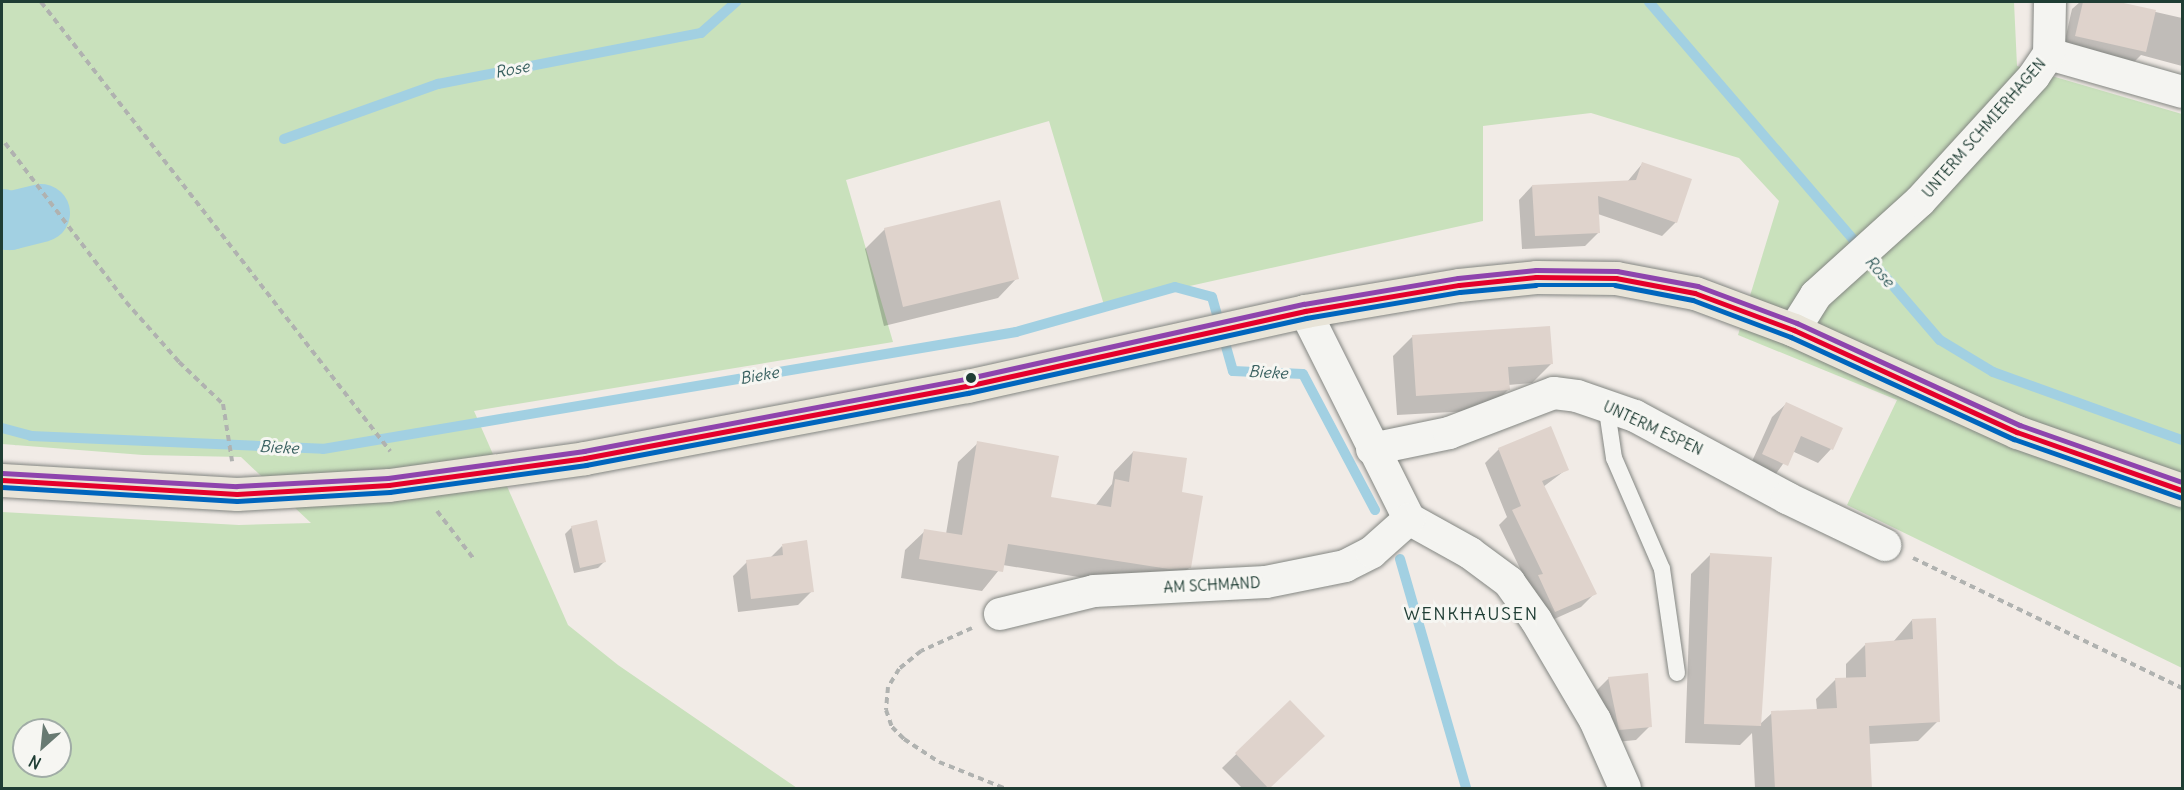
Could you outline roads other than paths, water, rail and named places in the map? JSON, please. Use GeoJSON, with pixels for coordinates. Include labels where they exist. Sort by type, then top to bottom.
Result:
{"type":"FeatureCollection","features":[{"type":"Feature","properties":{"kind":"main road"},"geometry":{"type":"LineString","coordinates":[[2,480],[141,491],[313,492],[585,458],[967,386],[1305,311],[1459,285],[1536,277],[1617,278],[1695,293],[1794,330],[2017,432],[2182,490]]}},
{"type":"Feature","properties":{"kind":"street","name":"UNTERM SCHMIERHAGEN"},"geometry":{"type":"LineString","coordinates":[[1794,330],[1816,296],[1836,275],[1920,201],[1983,134],[2049,54],[2050,2]]}},
{"type":"Feature","properties":{"kind":"street","name":"UNTERM SCHMIERHAGEN"},"geometry":{"type":"LineString","coordinates":[[2049,54],[2182,92]]}},
{"type":"Feature","properties":{"kind":"street"},"geometry":{"type":"LineString","coordinates":[[1305,311],[1409,519],[1470,553],[1509,582],[1536,620],[1595,720],[1625,789]]}},
{"type":"Feature","properties":{"kind":"street","name":"UNTERM ESPEN"},"geometry":{"type":"LineString","coordinates":[[1372,449],[1449,433],[1554,393],[1606,404],[1885,545]]}},
{"type":"Feature","properties":{"kind":"street","name":"AM SCHMAND"},"geometry":{"type":"LineString","coordinates":[[1000,614],[1094,591],[1266,582],[1345,566],[1372,552],[1409,519]]}},
{"type":"Feature","properties":{"kind":"lane"},"geometry":{"type":"LineString","coordinates":[[1606,404],[1614,458],[1662,569],[1677,673]]}},
{"type":"Feature","properties":{"kind":"waterway","name":"Rose"},"geometry":{"type":"LineString","coordinates":[[284,139],[438,84],[701,33],[736,2]]}},
{"type":"Feature","properties":{"kind":"waterway","name":"Rose"},"geometry":{"type":"LineString","coordinates":[[1649,2],[1940,340],[1993,372],[2182,440]]}},
{"type":"Feature","properties":{"kind":"waterway","name":"Rose"},"geometry":{"type":"LineString","coordinates":[[2,218],[9,221],[41,213]]}},
{"type":"Feature","properties":{"kind":"waterway","name":"Bieke"},"geometry":{"type":"LineString","coordinates":[[2,428],[31,436],[323,449],[1016,332],[1175,287],[1212,297],[1233,371],[1303,374],[1375,510]]}},
{"type":"Feature","properties":{"kind":"waterway","name":"Bieke"},"geometry":{"type":"LineString","coordinates":[[1400,559],[1466,788]]}},
{"type":"Feature","properties":{"kind":"district","name":"WENKHAUSEN"},"geometry":{"type":"Point","coordinates":[1471,614]}}]}
